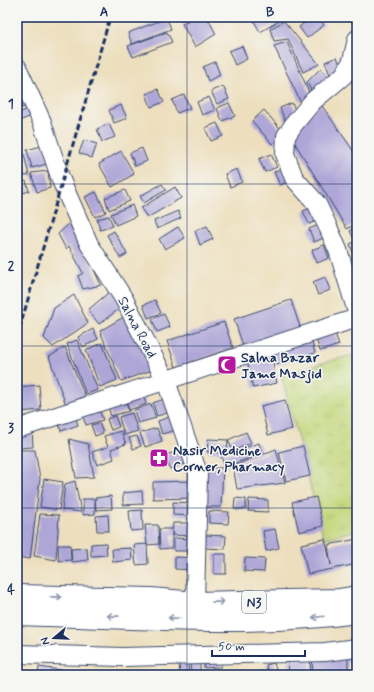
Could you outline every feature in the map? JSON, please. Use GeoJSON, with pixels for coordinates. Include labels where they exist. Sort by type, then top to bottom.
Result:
{"type":"FeatureCollection","features":[{"type":"Feature","properties":{"kind":"highway","name":"N3"},"geometry":{"type":"LineString","coordinates":[[17,596],[151,608],[209,620],[313,618],[357,612]]}},
{"type":"Feature","properties":{"kind":"highway","name":"N3"},"geometry":{"type":"LineString","coordinates":[[17,614],[151,608],[195,603],[339,600],[357,597]]}},
{"type":"Feature","properties":{"kind":"street"},"geometry":{"type":"LineString","coordinates":[[357,38],[352,61],[344,75],[313,101],[286,136],[285,154],[294,178],[317,204],[328,227],[338,250],[357,312]]}},
{"type":"Feature","properties":{"kind":"street","name":"Salna Road"},"geometry":{"type":"LineString","coordinates":[[17,67],[42,122],[61,180],[89,244],[124,299],[166,381],[198,473],[195,603]]}},
{"type":"Feature","properties":{"kind":"street"},"geometry":{"type":"LineString","coordinates":[[17,429],[357,318]]}},
{"type":"Feature","properties":{"kind":"street"},"geometry":{"type":"LineString","coordinates":[[19,658],[325,652],[357,648]]}},
{"type":"Feature","properties":{"kind":"green space"},"geometry":{"type":"Polygon","coordinates":[[[357,354],[357,530],[324,539],[281,374],[357,354]]]}},
{"type":"Feature","properties":{"kind":"building"},"geometry":{"type":"Polygon","coordinates":[[[194,17],[207,17],[216,34],[195,47],[182,24],[194,17]]]}},
{"type":"Feature","properties":{"kind":"building"},"geometry":{"type":"Polygon","coordinates":[[[252,17],[276,17],[279,21],[260,32],[252,17]]]}},
{"type":"Feature","properties":{"kind":"building"},"geometry":{"type":"Polygon","coordinates":[[[312,17],[318,17],[324,25],[307,38],[299,27],[312,17]]]}},
{"type":"Feature","properties":{"kind":"building"},"geometry":{"type":"Polygon","coordinates":[[[167,18],[171,29],[132,44],[128,33],[167,18]]]}},
{"type":"Feature","properties":{"kind":"building"},"geometry":{"type":"Polygon","coordinates":[[[284,21],[319,64],[303,72],[288,39],[274,41],[270,29],[284,21]]]}},
{"type":"Feature","properties":{"kind":"building"},"geometry":{"type":"Polygon","coordinates":[[[167,32],[172,42],[133,57],[128,46],[167,32]]]}},
{"type":"Feature","properties":{"kind":"building"},"geometry":{"type":"Polygon","coordinates":[[[287,42],[312,99],[300,101],[274,46],[287,42]]]}},
{"type":"Feature","properties":{"kind":"building"},"geometry":{"type":"Polygon","coordinates":[[[242,46],[247,59],[235,65],[229,51],[242,46]]]}},
{"type":"Feature","properties":{"kind":"building"},"geometry":{"type":"Polygon","coordinates":[[[337,57],[342,70],[330,75],[325,62],[337,57]]]}},
{"type":"Feature","properties":{"kind":"building"},"geometry":{"type":"Polygon","coordinates":[[[215,62],[220,75],[208,81],[203,67],[215,62]]]}},
{"type":"Feature","properties":{"kind":"building"},"geometry":{"type":"Polygon","coordinates":[[[321,68],[333,82],[314,96],[307,82],[321,68]]]}},
{"type":"Feature","properties":{"kind":"building"},"geometry":{"type":"Polygon","coordinates":[[[17,83],[32,104],[22,108],[17,96],[17,83]]]}},
{"type":"Feature","properties":{"kind":"building"},"geometry":{"type":"Polygon","coordinates":[[[223,86],[229,99],[217,104],[211,91],[223,86]]]}},
{"type":"Feature","properties":{"kind":"building"},"geometry":{"type":"Polygon","coordinates":[[[158,89],[164,102],[151,107],[146,94],[158,89]]]}},
{"type":"Feature","properties":{"kind":"building"},"geometry":{"type":"Polygon","coordinates":[[[184,95],[190,108],[177,113],[172,100],[184,95]]]}},
{"type":"Feature","properties":{"kind":"building"},"geometry":{"type":"Polygon","coordinates":[[[209,97],[215,110],[202,115],[197,102],[209,97]]]}},
{"type":"Feature","properties":{"kind":"building"},"geometry":{"type":"Polygon","coordinates":[[[229,103],[235,116],[222,121],[217,108],[229,103]]]}},
{"type":"Feature","properties":{"kind":"building"},"geometry":{"type":"Polygon","coordinates":[[[292,103],[298,116],[285,121],[280,108],[292,103]]]}},
{"type":"Feature","properties":{"kind":"building"},"geometry":{"type":"Polygon","coordinates":[[[320,103],[357,156],[357,223],[347,229],[290,135],[320,103]]]}},
{"type":"Feature","properties":{"kind":"building"},"geometry":{"type":"Polygon","coordinates":[[[121,105],[127,118],[114,123],[109,110],[121,105]]]}},
{"type":"Feature","properties":{"kind":"building"},"geometry":{"type":"Polygon","coordinates":[[[32,107],[36,114],[17,122],[17,114],[32,107]]]}},
{"type":"Feature","properties":{"kind":"building"},"geometry":{"type":"Polygon","coordinates":[[[264,110],[284,133],[272,144],[252,121],[264,110]]]}},
{"type":"Feature","properties":{"kind":"building"},"geometry":{"type":"Polygon","coordinates":[[[217,123],[223,136],[211,141],[205,128],[217,123]]]}},
{"type":"Feature","properties":{"kind":"building"},"geometry":{"type":"Polygon","coordinates":[[[109,124],[115,137],[102,142],[97,129],[109,124]]]}},
{"type":"Feature","properties":{"kind":"building"},"geometry":{"type":"Polygon","coordinates":[[[84,140],[97,144],[92,158],[79,153],[84,140]]]}},
{"type":"Feature","properties":{"kind":"building"},"geometry":{"type":"Polygon","coordinates":[[[45,145],[50,163],[32,168],[27,150],[45,145]]]}},
{"type":"Feature","properties":{"kind":"building"},"geometry":{"type":"Polygon","coordinates":[[[142,148],[147,161],[135,166],[130,153],[142,148]]]}},
{"type":"Feature","properties":{"kind":"building"},"geometry":{"type":"Polygon","coordinates":[[[23,151],[29,175],[17,178],[17,153],[23,151]]]}},
{"type":"Feature","properties":{"kind":"building"},"geometry":{"type":"Polygon","coordinates":[[[121,151],[134,174],[112,187],[99,164],[121,151]]]}},
{"type":"Feature","properties":{"kind":"building"},"geometry":{"type":"Polygon","coordinates":[[[271,154],[277,167],[265,172],[259,159],[271,154]]]}},
{"type":"Feature","properties":{"kind":"building"},"geometry":{"type":"Polygon","coordinates":[[[287,166],[292,180],[280,185],[274,172],[287,166]]]}},
{"type":"Feature","properties":{"kind":"building"},"geometry":{"type":"Polygon","coordinates":[[[237,169],[242,182],[230,187],[225,174],[237,169]]]}},
{"type":"Feature","properties":{"kind":"building"},"geometry":{"type":"Polygon","coordinates":[[[48,171],[50,188],[37,192],[31,173],[48,171]]]}},
{"type":"Feature","properties":{"kind":"building"},"geometry":{"type":"Polygon","coordinates":[[[26,181],[29,191],[17,195],[17,184],[26,181]]]}},
{"type":"Feature","properties":{"kind":"building"},"geometry":{"type":"Polygon","coordinates":[[[162,184],[166,190],[144,203],[140,196],[162,184]]]}},
{"type":"Feature","properties":{"kind":"building"},"geometry":{"type":"Polygon","coordinates":[[[175,187],[181,198],[147,218],[141,208],[175,187]]]}},
{"type":"Feature","properties":{"kind":"building"},"geometry":{"type":"Polygon","coordinates":[[[125,190],[130,201],[109,210],[105,198],[125,190]]]}},
{"type":"Feature","properties":{"kind":"building"},"geometry":{"type":"Polygon","coordinates":[[[96,192],[106,212],[95,217],[85,197],[96,192]]]}},
{"type":"Feature","properties":{"kind":"building"},"geometry":{"type":"Polygon","coordinates":[[[132,205],[136,216],[116,225],[111,214],[132,205]]]}},
{"type":"Feature","properties":{"kind":"building"},"geometry":{"type":"Polygon","coordinates":[[[315,206],[321,219],[309,224],[303,211],[315,206]]]}},
{"type":"Feature","properties":{"kind":"building"},"geometry":{"type":"Polygon","coordinates":[[[178,211],[181,218],[157,229],[154,221],[178,211]]]}},
{"type":"Feature","properties":{"kind":"building"},"geometry":{"type":"Polygon","coordinates":[[[109,216],[113,226],[100,230],[97,219],[109,216]]]}},
{"type":"Feature","properties":{"kind":"building"},"geometry":{"type":"Polygon","coordinates":[[[72,221],[101,285],[83,289],[78,276],[83,273],[69,246],[66,249],[58,234],[72,221]]]}},
{"type":"Feature","properties":{"kind":"building"},"geometry":{"type":"Polygon","coordinates":[[[17,224],[20,236],[17,238],[17,224]]]}},
{"type":"Feature","properties":{"kind":"building"},"geometry":{"type":"Polygon","coordinates":[[[321,224],[326,237],[314,242],[309,229],[321,224]]]}},
{"type":"Feature","properties":{"kind":"building"},"geometry":{"type":"Polygon","coordinates":[[[207,226],[213,239],[200,245],[195,231],[207,226]]]}},
{"type":"Feature","properties":{"kind":"building"},"geometry":{"type":"Polygon","coordinates":[[[178,227],[185,238],[165,249],[159,239],[178,227]]]}},
{"type":"Feature","properties":{"kind":"building"},"geometry":{"type":"Polygon","coordinates":[[[357,227],[357,237],[354,239],[350,231],[357,227]]]}},
{"type":"Feature","properties":{"kind":"building"},"geometry":{"type":"Polygon","coordinates":[[[114,231],[127,254],[120,258],[107,235],[114,231]]]}},
{"type":"Feature","properties":{"kind":"building"},"geometry":{"type":"Polygon","coordinates":[[[357,241],[357,263],[350,244],[357,241]]]}},
{"type":"Feature","properties":{"kind":"building"},"geometry":{"type":"Polygon","coordinates":[[[324,245],[329,258],[317,263],[312,250],[324,245]]]}},
{"type":"Feature","properties":{"kind":"building"},"geometry":{"type":"Polygon","coordinates":[[[325,277],[330,290],[318,295],[313,282],[325,277]]]}},
{"type":"Feature","properties":{"kind":"building"},"geometry":{"type":"Polygon","coordinates":[[[114,288],[123,306],[99,324],[88,310],[114,288]]]}},
{"type":"Feature","properties":{"kind":"building"},"geometry":{"type":"Polygon","coordinates":[[[74,295],[88,323],[53,347],[44,338],[54,308],[74,295]]]}},
{"type":"Feature","properties":{"kind":"building"},"geometry":{"type":"Polygon","coordinates":[[[155,300],[161,313],[148,318],[143,305],[155,300]]]}},
{"type":"Feature","properties":{"kind":"building"},"geometry":{"type":"Polygon","coordinates":[[[291,300],[300,327],[243,346],[234,319],[291,300]]]}},
{"type":"Feature","properties":{"kind":"building"},"geometry":{"type":"Polygon","coordinates":[[[164,314],[170,327],[157,332],[152,319],[164,314]]]}},
{"type":"Feature","properties":{"kind":"building"},"geometry":{"type":"Polygon","coordinates":[[[127,315],[155,369],[121,381],[100,331],[127,315]]]}},
{"type":"Feature","properties":{"kind":"building"},"geometry":{"type":"Polygon","coordinates":[[[224,322],[233,348],[176,367],[167,341],[224,322]]]}},
{"type":"Feature","properties":{"kind":"building"},"geometry":{"type":"Polygon","coordinates":[[[93,329],[98,339],[83,347],[78,337],[93,329]]]}},
{"type":"Feature","properties":{"kind":"building"},"geometry":{"type":"Polygon","coordinates":[[[335,333],[339,345],[320,351],[316,339],[335,333]]]}},
{"type":"Feature","properties":{"kind":"building"},"geometry":{"type":"Polygon","coordinates":[[[311,339],[315,353],[276,365],[271,352],[311,339]]]}},
{"type":"Feature","properties":{"kind":"building"},"geometry":{"type":"Polygon","coordinates":[[[77,340],[98,390],[86,394],[67,344],[77,340]]]}},
{"type":"Feature","properties":{"kind":"building"},"geometry":{"type":"Polygon","coordinates":[[[102,343],[117,380],[100,387],[86,350],[102,343]]]}},
{"type":"Feature","properties":{"kind":"building"},"geometry":{"type":"Polygon","coordinates":[[[65,347],[85,396],[66,405],[49,357],[65,347]]]}},
{"type":"Feature","properties":{"kind":"building"},"geometry":{"type":"Polygon","coordinates":[[[271,354],[277,383],[253,388],[247,359],[271,354]]]}},
{"type":"Feature","properties":{"kind":"building"},"geometry":{"type":"Polygon","coordinates":[[[39,385],[41,410],[19,412],[17,387],[39,385]]]}},
{"type":"Feature","properties":{"kind":"building"},"geometry":{"type":"Polygon","coordinates":[[[142,391],[146,404],[129,410],[125,396],[142,391]]]}},
{"type":"Feature","properties":{"kind":"building"},"geometry":{"type":"Polygon","coordinates":[[[124,397],[129,411],[111,416],[107,403],[124,397]]]}},
{"type":"Feature","properties":{"kind":"building"},"geometry":{"type":"Polygon","coordinates":[[[170,397],[174,411],[157,416],[153,403],[170,397]]]}},
{"type":"Feature","properties":{"kind":"building"},"geometry":{"type":"Polygon","coordinates":[[[285,400],[292,429],[268,435],[261,406],[285,400]]]}},
{"type":"Feature","properties":{"kind":"building"},"geometry":{"type":"Polygon","coordinates":[[[151,404],[156,418],[138,423],[134,410],[151,404]]]}},
{"type":"Feature","properties":{"kind":"building"},"geometry":{"type":"Polygon","coordinates":[[[98,406],[103,420],[86,425],[81,412],[98,406]]]}},
{"type":"Feature","properties":{"kind":"building"},"geometry":{"type":"Polygon","coordinates":[[[74,412],[78,425],[61,431],[57,418],[74,412]]]}},
{"type":"Feature","properties":{"kind":"building"},"geometry":{"type":"Polygon","coordinates":[[[132,413],[138,431],[124,435],[119,417],[132,413]]]}},
{"type":"Feature","properties":{"kind":"building"},"geometry":{"type":"Polygon","coordinates":[[[175,415],[179,429],[162,434],[158,421],[175,415]]]}},
{"type":"Feature","properties":{"kind":"building"},"geometry":{"type":"Polygon","coordinates":[[[115,416],[119,427],[111,430],[107,419],[115,416]]]}},
{"type":"Feature","properties":{"kind":"building"},"geometry":{"type":"Polygon","coordinates":[[[99,423],[103,433],[95,436],[91,425],[99,423]]]}},
{"type":"Feature","properties":{"kind":"building"},"geometry":{"type":"Polygon","coordinates":[[[32,427],[33,447],[17,448],[17,430],[32,427]]]}},
{"type":"Feature","properties":{"kind":"building"},"geometry":{"type":"Polygon","coordinates":[[[157,428],[162,441],[145,447],[140,433],[157,428]]]}},
{"type":"Feature","properties":{"kind":"building"},"geometry":{"type":"Polygon","coordinates":[[[121,431],[126,444],[111,449],[114,459],[97,465],[92,452],[108,447],[104,436],[121,431]]]}},
{"type":"Feature","properties":{"kind":"building"},"geometry":{"type":"Polygon","coordinates":[[[246,432],[251,443],[233,451],[228,440],[246,432]]]}},
{"type":"Feature","properties":{"kind":"building"},"geometry":{"type":"Polygon","coordinates":[[[137,436],[141,446],[133,449],[129,438],[137,436]]]}},
{"type":"Feature","properties":{"kind":"building"},"geometry":{"type":"Polygon","coordinates":[[[69,439],[88,444],[94,477],[76,478],[69,439]]]}},
{"type":"Feature","properties":{"kind":"building"},"geometry":{"type":"Polygon","coordinates":[[[208,439],[228,440],[227,453],[207,452],[208,439]]]}},
{"type":"Feature","properties":{"kind":"building"},"geometry":{"type":"Polygon","coordinates":[[[259,443],[262,453],[225,467],[221,456],[259,443]]]}},
{"type":"Feature","properties":{"kind":"building"},"geometry":{"type":"Polygon","coordinates":[[[303,446],[310,476],[286,481],[279,452],[303,446]]]}},
{"type":"Feature","properties":{"kind":"building"},"geometry":{"type":"Polygon","coordinates":[[[276,449],[285,483],[237,489],[233,466],[276,449]]]}},
{"type":"Feature","properties":{"kind":"building"},"geometry":{"type":"Polygon","coordinates":[[[17,450],[35,450],[40,479],[30,559],[17,557],[17,450]]]}},
{"type":"Feature","properties":{"kind":"building"},"geometry":{"type":"Polygon","coordinates":[[[183,450],[187,463],[170,469],[165,455],[183,450]]]}},
{"type":"Feature","properties":{"kind":"building"},"geometry":{"type":"Polygon","coordinates":[[[206,468],[223,468],[221,507],[206,507],[206,468]]]}},
{"type":"Feature","properties":{"kind":"building"},"geometry":{"type":"Polygon","coordinates":[[[44,479],[63,482],[59,510],[40,507],[44,479]]]}},
{"type":"Feature","properties":{"kind":"building"},"geometry":{"type":"Polygon","coordinates":[[[75,481],[81,512],[62,510],[65,484],[75,481]]]}},
{"type":"Feature","properties":{"kind":"building"},"geometry":{"type":"Polygon","coordinates":[[[191,481],[192,498],[153,499],[153,482],[191,481]]]}},
{"type":"Feature","properties":{"kind":"building"},"geometry":{"type":"Polygon","coordinates":[[[142,491],[143,504],[123,505],[123,493],[142,491]]]}},
{"type":"Feature","properties":{"kind":"building"},"geometry":{"type":"Polygon","coordinates":[[[111,496],[112,509],[96,510],[95,498],[111,496]]]}},
{"type":"Feature","properties":{"kind":"building"},"geometry":{"type":"Polygon","coordinates":[[[316,497],[323,526],[299,532],[292,502],[316,497]]]}},
{"type":"Feature","properties":{"kind":"building"},"geometry":{"type":"Polygon","coordinates":[[[235,498],[246,499],[246,509],[234,509],[235,498]]]}},
{"type":"Feature","properties":{"kind":"building"},"geometry":{"type":"Polygon","coordinates":[[[83,499],[95,499],[95,514],[83,515],[83,499]]]}},
{"type":"Feature","properties":{"kind":"building"},"geometry":{"type":"Polygon","coordinates":[[[249,499],[268,500],[268,512],[248,511],[249,499]]]}},
{"type":"Feature","properties":{"kind":"building"},"geometry":{"type":"Polygon","coordinates":[[[173,502],[193,503],[192,516],[173,515],[173,502]]]}},
{"type":"Feature","properties":{"kind":"building"},"geometry":{"type":"Polygon","coordinates":[[[142,510],[143,530],[131,531],[129,511],[142,510]]]}},
{"type":"Feature","properties":{"kind":"building"},"geometry":{"type":"Polygon","coordinates":[[[209,511],[229,512],[228,524],[209,523],[209,511]]]}},
{"type":"Feature","properties":{"kind":"building"},"geometry":{"type":"Polygon","coordinates":[[[40,514],[59,515],[56,560],[34,556],[40,514]]]}},
{"type":"Feature","properties":{"kind":"building"},"geometry":{"type":"Polygon","coordinates":[[[108,515],[109,531],[97,531],[96,516],[108,515]]]}},
{"type":"Feature","properties":{"kind":"building"},"geometry":{"type":"Polygon","coordinates":[[[173,523],[193,523],[192,536],[172,535],[173,523]]]}},
{"type":"Feature","properties":{"kind":"building"},"geometry":{"type":"Polygon","coordinates":[[[145,525],[158,525],[159,544],[147,545],[145,525]]]}},
{"type":"Feature","properties":{"kind":"building"},"geometry":{"type":"Polygon","coordinates":[[[159,529],[172,529],[172,548],[160,549],[159,529]]]}},
{"type":"Feature","properties":{"kind":"building"},"geometry":{"type":"Polygon","coordinates":[[[275,529],[279,548],[266,551],[263,531],[275,529]]]}},
{"type":"Feature","properties":{"kind":"building"},"geometry":{"type":"Polygon","coordinates":[[[206,535],[226,536],[225,549],[205,548],[206,535]]]}},
{"type":"Feature","properties":{"kind":"building"},"geometry":{"type":"Polygon","coordinates":[[[174,538],[194,539],[193,551],[174,551],[174,538]]]}},
{"type":"Feature","properties":{"kind":"building"},"geometry":{"type":"Polygon","coordinates":[[[325,539],[331,565],[328,545],[357,539],[357,564],[308,574],[301,544],[325,539]]]}},
{"type":"Feature","properties":{"kind":"building"},"geometry":{"type":"Polygon","coordinates":[[[106,543],[107,555],[91,556],[91,544],[106,543]]]}},
{"type":"Feature","properties":{"kind":"building"},"geometry":{"type":"Polygon","coordinates":[[[147,544],[148,564],[136,565],[134,545],[147,544]]]}},
{"type":"Feature","properties":{"kind":"building"},"geometry":{"type":"Polygon","coordinates":[[[58,545],[70,545],[71,560],[59,561],[58,545]]]}},
{"type":"Feature","properties":{"kind":"building"},"geometry":{"type":"Polygon","coordinates":[[[87,548],[88,560],[72,562],[71,549],[87,548]]]}},
{"type":"Feature","properties":{"kind":"building"},"geometry":{"type":"Polygon","coordinates":[[[131,548],[132,560],[113,562],[112,549],[131,548]]]}},
{"type":"Feature","properties":{"kind":"building"},"geometry":{"type":"Polygon","coordinates":[[[214,554],[226,554],[226,574],[214,574],[214,554]]]}},
{"type":"Feature","properties":{"kind":"building"},"geometry":{"type":"Polygon","coordinates":[[[175,557],[195,558],[194,570],[175,569],[175,557]]]}},
{"type":"Feature","properties":{"kind":"building"},"geometry":{"type":"Polygon","coordinates":[[[245,558],[265,559],[264,572],[244,571],[245,558]]]}},
{"type":"Feature","properties":{"kind":"building"},"geometry":{"type":"Polygon","coordinates":[[[357,650],[357,669],[355,669],[351,652],[357,650]]]}},
{"type":"Feature","properties":{"kind":"building"},"geometry":{"type":"Polygon","coordinates":[[[348,657],[348,675],[313,675],[312,658],[348,657]]]}},
{"type":"Feature","properties":{"kind":"building"},"geometry":{"type":"Polygon","coordinates":[[[204,658],[221,658],[221,667],[204,668],[204,658]]]}},
{"type":"Feature","properties":{"kind":"building"},"geometry":{"type":"Polygon","coordinates":[[[310,658],[311,675],[289,675],[288,660],[310,658]]]}},
{"type":"Feature","properties":{"kind":"building"},"geometry":{"type":"Polygon","coordinates":[[[199,659],[201,675],[191,675],[190,660],[199,659]]]}},
{"type":"Feature","properties":{"kind":"building"},"geometry":{"type":"Polygon","coordinates":[[[188,663],[189,675],[180,675],[179,664],[188,663]]]}},
{"type":"Feature","properties":{"kind":"building"},"geometry":{"type":"Polygon","coordinates":[[[274,663],[278,675],[268,675],[266,665],[274,663]]]}},
{"type":"Feature","properties":{"kind":"building"},"geometry":{"type":"Polygon","coordinates":[[[39,667],[67,671],[67,675],[38,675],[39,667]]]}},
{"type":"Feature","properties":{"kind":"building"},"geometry":{"type":"Polygon","coordinates":[[[262,671],[264,675],[254,675],[253,673],[262,671]]]}},
{"type":"Feature","properties":{"kind":"building"},"geometry":{"type":"Polygon","coordinates":[[[160,672],[160,675],[151,675],[151,673],[160,672]]]}},
{"type":"Feature","properties":{"kind":"railway"},"geometry":{"type":"LineString","coordinates":[[17,337],[110,17]]}},
{"type":"Feature","properties":{"kind":"place","name":"Salna Bazar Jame Masjid"},"geometry":{"type":"Point","coordinates":[227,365]}},
{"type":"Feature","properties":{"kind":"place","name":"Nasir Medicine Corner, Pharmacy"},"geometry":{"type":"Point","coordinates":[159,458]}}]}
